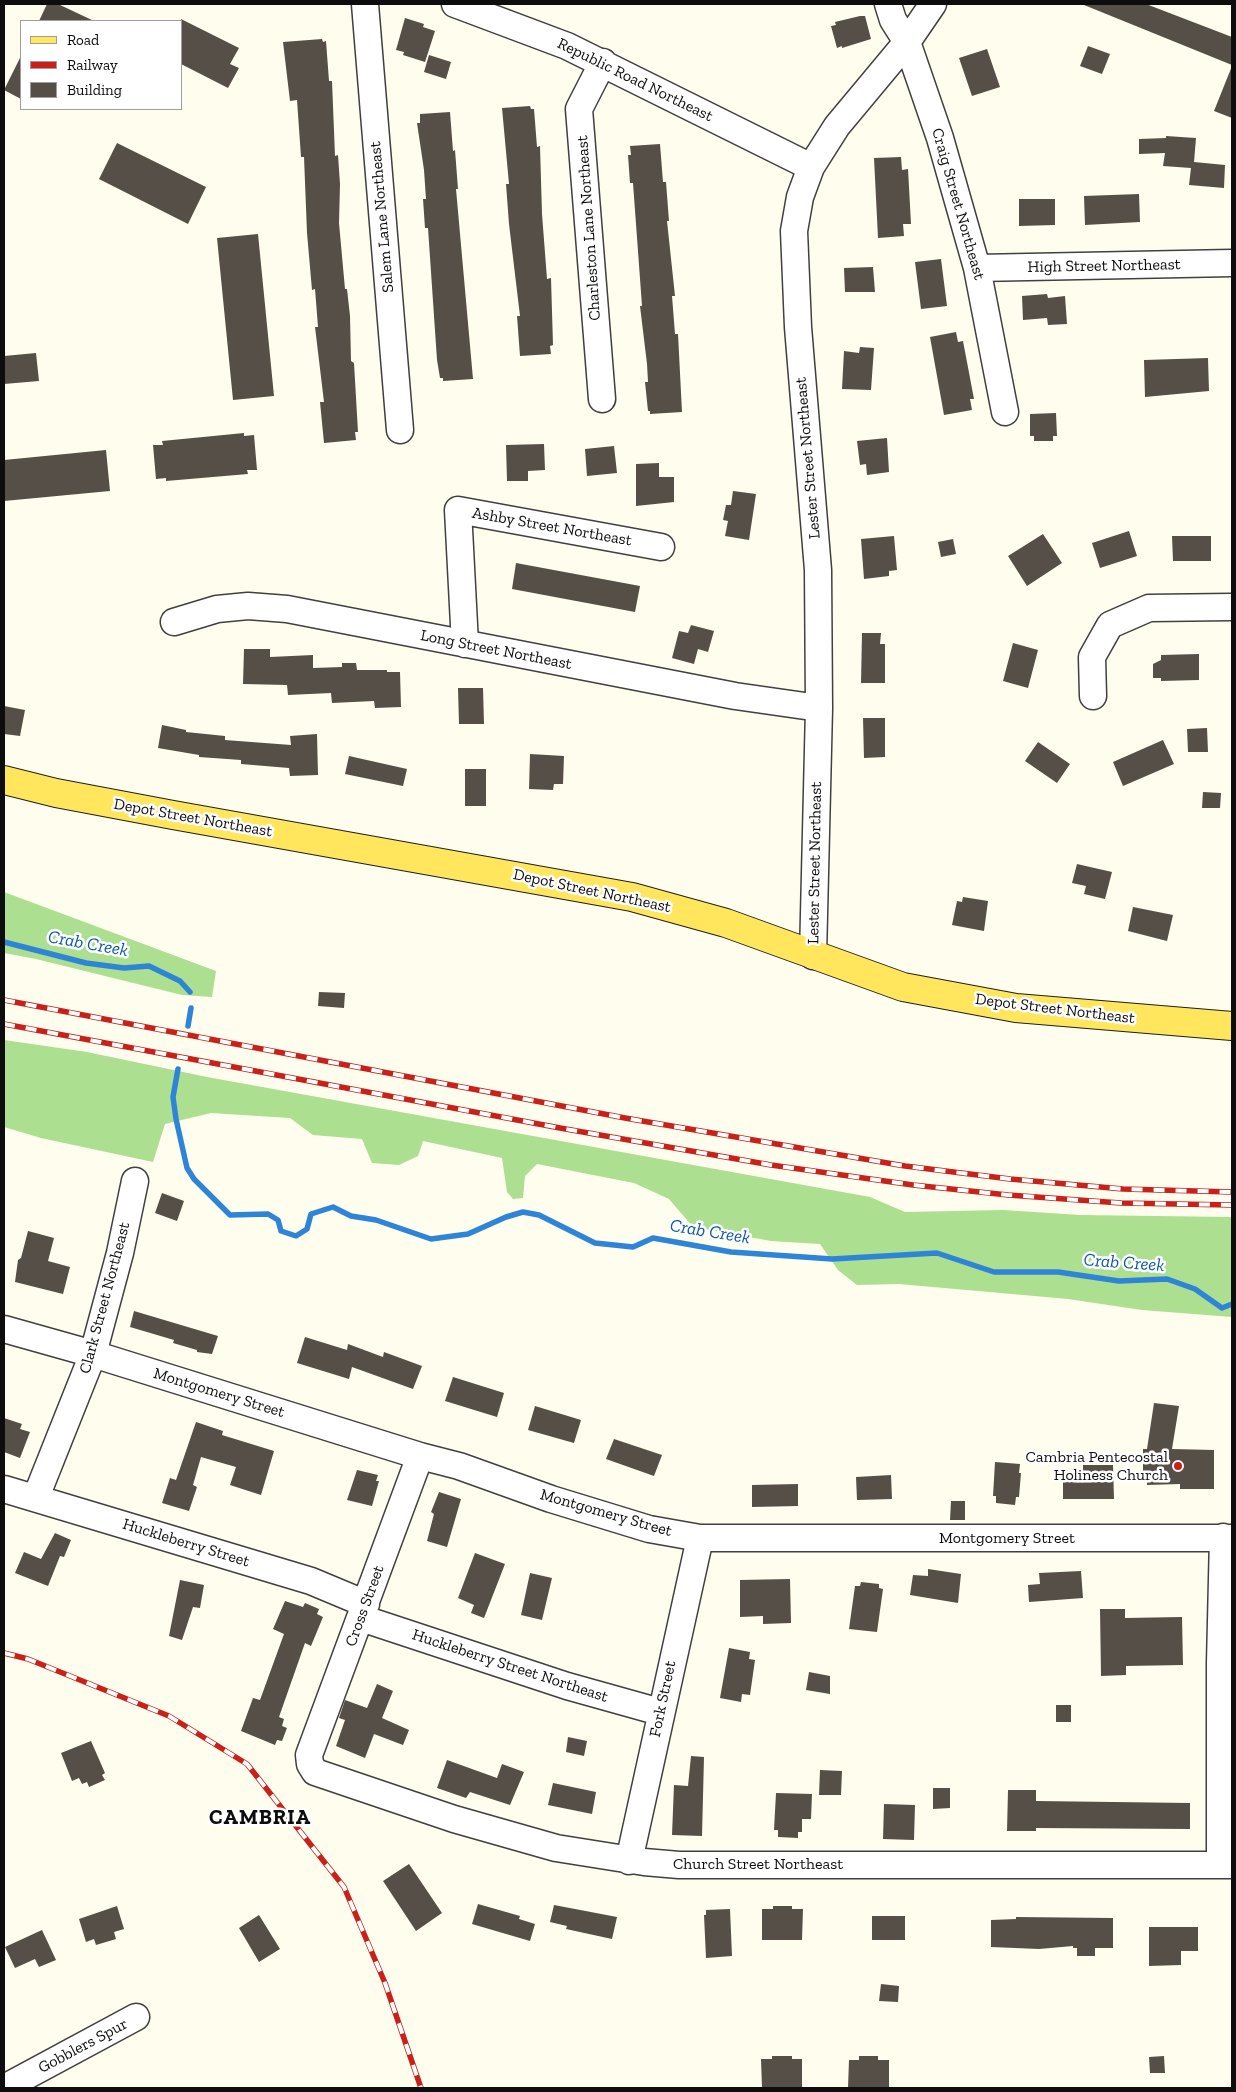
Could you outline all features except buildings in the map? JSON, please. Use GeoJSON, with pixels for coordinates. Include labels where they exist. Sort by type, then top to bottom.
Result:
{"type":"FeatureCollection","features":[{"type":"Feature","properties":{"kind":"main road","name":"Depot Street Northeast"},"geometry":{"type":"LineString","coordinates":[[4,780],[56,793],[632,897],[726,923],[903,987],[1016,1008],[1117,1018],[1232,1026]]}},
{"type":"Feature","properties":{"kind":"street","name":"Salem Lane Northeast"},"geometry":{"type":"LineString","coordinates":[[365,4],[400,430]]}},
{"type":"Feature","properties":{"kind":"street","name":"Republic Road Northeast"},"geometry":{"type":"LineString","coordinates":[[455,4],[567,46],[603,62],[811,167]]}},
{"type":"Feature","properties":{"kind":"street","name":"Craig Street Northeast"},"geometry":{"type":"LineString","coordinates":[[888,4],[893,20],[907,42],[940,138],[976,268],[1005,412]]}},
{"type":"Feature","properties":{"kind":"street","name":"Lester Street Northeast"},"geometry":{"type":"LineString","coordinates":[[813,956],[819,708],[818,570],[798,327],[794,231],[800,197],[811,167],[842,120],[907,42],[932,4]]}},
{"type":"Feature","properties":{"kind":"street","name":"Charleston Lane Northeast"},"geometry":{"type":"LineString","coordinates":[[602,398],[579,109],[603,62]]}},
{"type":"Feature","properties":{"kind":"street","name":"High Street Northeast"},"geometry":{"type":"LineString","coordinates":[[976,268],[1232,264]]}},
{"type":"Feature","properties":{"kind":"street","name":"Ashby Street Northeast"},"geometry":{"type":"LineString","coordinates":[[465,644],[458,510],[661,547]]}},
{"type":"Feature","properties":{"kind":"street","name":"Long Street Northeast"},"geometry":{"type":"LineString","coordinates":[[174,622],[217,609],[248,606],[288,609],[726,695],[819,708]]}},
{"type":"Feature","properties":{"kind":"street"},"geometry":{"type":"LineString","coordinates":[[1093,696],[1092,657],[1110,625],[1149,608],[1232,608]]}},
{"type":"Feature","properties":{"kind":"street","name":"Clark Street Northeast"},"geometry":{"type":"LineString","coordinates":[[36,1498],[93,1354],[120,1253],[134,1181]]}},
{"type":"Feature","properties":{"kind":"street","name":"Montgomery Street"},"geometry":{"type":"LineString","coordinates":[[4,1329],[93,1354],[420,1456],[459,1466],[649,1529],[700,1538],[1228,1538]]}},
{"type":"Feature","properties":{"kind":"street","name":"Cross Street"},"geometry":{"type":"LineString","coordinates":[[309,1755],[420,1456]]}},
{"type":"Feature","properties":{"kind":"street","name":"Huckleberry Street"},"geometry":{"type":"LineString","coordinates":[[4,1488],[311,1581],[363,1611]]}},
{"type":"Feature","properties":{"kind":"street","name":"Fork Street"},"geometry":{"type":"LineString","coordinates":[[630,1860],[660,1712],[700,1538]]}},
{"type":"Feature","properties":{"kind":"street"},"geometry":{"type":"LineString","coordinates":[[1226,1865],[1220,1663],[1228,1538]]}},
{"type":"Feature","properties":{"kind":"street","name":"Huckleberry Street Northeast"},"geometry":{"type":"LineString","coordinates":[[363,1611],[567,1686],[660,1712]]}},
{"type":"Feature","properties":{"kind":"street","name":"Church Street Northeast"},"geometry":{"type":"LineString","coordinates":[[309,1755],[310,1764],[315,1772],[454,1819],[556,1848],[630,1860],[679,1865],[1226,1865]]}},
{"type":"Feature","properties":{"kind":"street","name":"Gobblers Spur"},"geometry":{"type":"LineString","coordinates":[[4,2088],[136,2017]]}},
{"type":"Feature","properties":{"kind":"green space"},"geometry":{"type":"Polygon","coordinates":[[[4,892],[216,971],[212,997],[182,995],[36,959],[4,953],[4,892]]]}},
{"type":"Feature","properties":{"kind":"green space"},"geometry":{"type":"Polygon","coordinates":[[[4,1040],[87,1052],[207,1077],[870,1197],[905,1212],[1003,1210],[1080,1215],[1232,1217],[1232,1317],[1142,1310],[1068,1299],[899,1284],[857,1285],[838,1270],[820,1244],[771,1241],[693,1227],[669,1199],[634,1183],[537,1164],[525,1176],[523,1198],[513,1199],[507,1192],[502,1158],[423,1141],[418,1156],[399,1165],[372,1163],[362,1139],[313,1135],[290,1118],[211,1113],[165,1124],[153,1162],[41,1138],[4,1127],[4,1040]]]}},
{"type":"Feature","properties":{"kind":"waterway","name":"Crab Creek"},"geometry":{"type":"LineString","coordinates":[[4,942],[86,963],[124,968],[149,966],[180,981],[190,992]]}},
{"type":"Feature","properties":{"kind":"waterway","name":"Crab Creek"},"geometry":{"type":"LineString","coordinates":[[188,1026],[191,1008]]}},
{"type":"Feature","properties":{"kind":"waterway","name":"Crab Creek"},"geometry":{"type":"LineString","coordinates":[[178,1069],[173,1097],[176,1119],[187,1168],[194,1179],[230,1215],[268,1214],[278,1220],[281,1231],[296,1236],[307,1229],[311,1214],[333,1207],[351,1216],[376,1220],[431,1239],[468,1234],[506,1217],[523,1212],[539,1215],[595,1243],[633,1247],[653,1238],[731,1252],[832,1259],[937,1253],[994,1272],[1058,1272],[1119,1281],[1167,1279],[1195,1289],[1222,1308],[1232,1304]]}},
{"type":"Feature","properties":{"kind":"railway"},"geometry":{"type":"LineString","coordinates":[[4,1000],[625,1118],[905,1166],[1010,1179],[1123,1189],[1232,1192]]}},
{"type":"Feature","properties":{"kind":"railway"},"geometry":{"type":"LineString","coordinates":[[4,1024],[560,1128],[771,1165],[913,1185],[1008,1195],[1121,1203],[1232,1205]]}},
{"type":"Feature","properties":{"kind":"railway"},"geometry":{"type":"LineString","coordinates":[[4,1653],[28,1659],[169,1716],[247,1764],[344,1887],[385,1983],[421,2088]]}},
{"type":"Feature","properties":{"kind":"place","name":"Cambria Pentecostal Holiness Church"},"geometry":{"type":"Point","coordinates":[1178,1466]}},
{"type":"Feature","properties":{"kind":"district","name":"CAMBRIA"},"geometry":{"type":"Point","coordinates":[260,1818]}}]}
